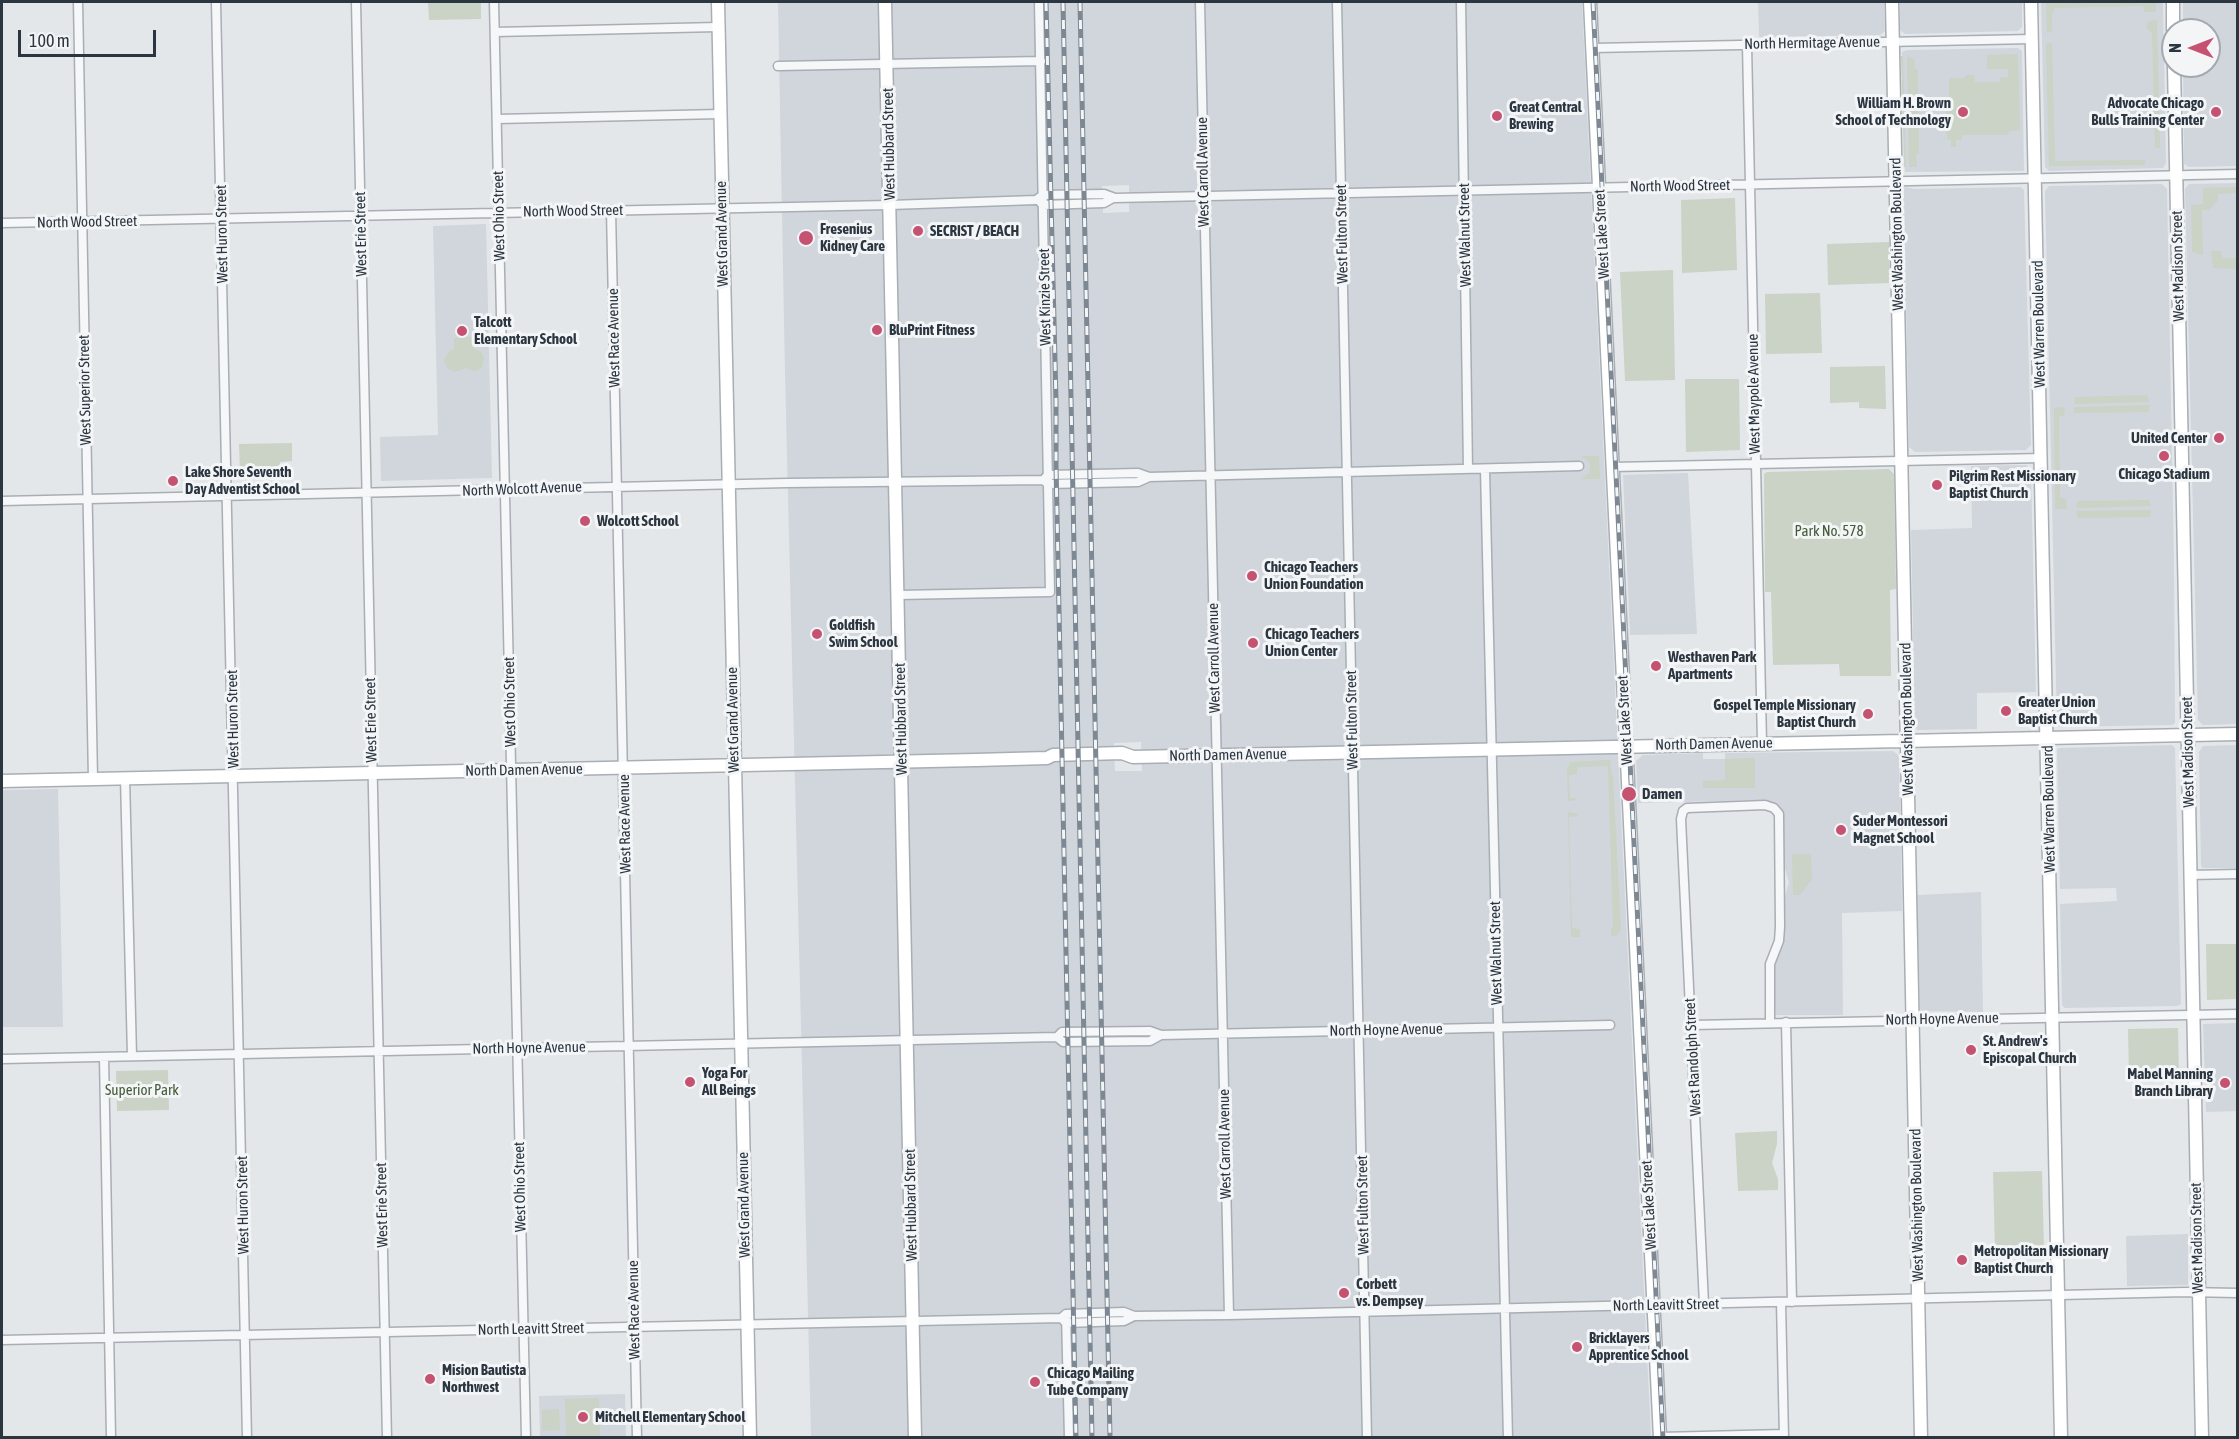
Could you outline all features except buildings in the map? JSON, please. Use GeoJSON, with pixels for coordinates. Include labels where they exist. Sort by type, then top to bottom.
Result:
{"type":"FeatureCollection","features":[{"type":"Feature","properties":{"kind":"main road","name":"West Grand Avenue"},"geometry":{"type":"LineString","coordinates":[[718,2],[750,1437]]}},
{"type":"Feature","properties":{"kind":"main road","name":"West Hubbard Street"},"geometry":{"type":"LineString","coordinates":[[885,2],[915,1437]]}},
{"type":"Feature","properties":{"kind":"main road","name":"West Lake Street"},"geometry":{"type":"LineString","coordinates":[[1590,2],[1660,1437]]}},
{"type":"Feature","properties":{"kind":"main road","name":"West Washington Boulevard"},"geometry":{"type":"LineString","coordinates":[[1892,2],[1922,1437]]}},
{"type":"Feature","properties":{"kind":"main road","name":"West Warren Boulevard"},"geometry":{"type":"LineString","coordinates":[[2031,2],[2061,1437]]}},
{"type":"Feature","properties":{"kind":"main road"},"geometry":{"type":"LineString","coordinates":[[2173,2],[2173,18]]}},
{"type":"Feature","properties":{"kind":"main road","name":"West Madison Street"},"geometry":{"type":"LineString","coordinates":[[2174,78],[2202,1437]]}},
{"type":"Feature","properties":{"kind":"main road","name":"North Damen Avenue"},"geometry":{"type":"LineString","coordinates":[[2,781],[1047,758],[1053,755],[1122,753],[1133,757],[2238,734]]}},
{"type":"Feature","properties":{"kind":"street","name":"West Superior Street"},"geometry":{"type":"LineString","coordinates":[[78,2],[93,779]]}},
{"type":"Feature","properties":{"kind":"street","name":"West Huron Street"},"geometry":{"type":"LineString","coordinates":[[216,2],[247,1437]]}},
{"type":"Feature","properties":{"kind":"street","name":"West Erie Street"},"geometry":{"type":"LineString","coordinates":[[356,2],[387,1437]]}},
{"type":"Feature","properties":{"kind":"street","name":"West Ohio Street"},"geometry":{"type":"LineString","coordinates":[[494,2],[526,1437]]}},
{"type":"Feature","properties":{"kind":"street","name":"West Kinzie Street"},"geometry":{"type":"LineString","coordinates":[[898,595],[1050,592],[1041,200],[1040,2]]}},
{"type":"Feature","properties":{"kind":"street","name":"West Carroll Avenue"},"geometry":{"type":"LineString","coordinates":[[1200,2],[1229,1315]]}},
{"type":"Feature","properties":{"kind":"street","name":"West Fulton Street"},"geometry":{"type":"LineString","coordinates":[[1337,2],[1367,1437]]}},
{"type":"Feature","properties":{"kind":"street","name":"West Walnut Street"},"geometry":{"type":"LineString","coordinates":[[1461,2],[1468,469]]}},
{"type":"Feature","properties":{"kind":"street"},"geometry":{"type":"LineString","coordinates":[[495,32],[718,27]]}},
{"type":"Feature","properties":{"kind":"street","name":"North Hermitage Avenue"},"geometry":{"type":"LineString","coordinates":[[1593,48],[2032,39]]}},
{"type":"Feature","properties":{"kind":"street","name":"West Maypole Avenue"},"geometry":{"type":"LineString","coordinates":[[1747,45],[1762,743]]}},
{"type":"Feature","properties":{"kind":"street"},"geometry":{"type":"LineString","coordinates":[[778,66],[1041,61]]}},
{"type":"Feature","properties":{"kind":"street"},"geometry":{"type":"LineString","coordinates":[[497,119],[720,114]]}},
{"type":"Feature","properties":{"kind":"street","name":"North Wood Street"},"geometry":{"type":"LineString","coordinates":[[2,224],[1041,200],[1104,204],[1113,198],[2238,174]]}},
{"type":"Feature","properties":{"kind":"street","name":"West Race Avenue"},"geometry":{"type":"LineString","coordinates":[[610,210],[637,1437]]}},
{"type":"Feature","properties":{"kind":"street"},"geometry":{"type":"LineString","coordinates":[[1613,467],[2042,458]]}},
{"type":"Feature","properties":{"kind":"street","name":"North Wolcott Avenue"},"geometry":{"type":"LineString","coordinates":[[2,501],[727,484],[1046,480],[1138,473],[1149,477],[1579,466]]}},
{"type":"Feature","properties":{"kind":"street","name":"West Walnut Street"},"geometry":{"type":"LineString","coordinates":[[1485,469],[1508,1437]]}},
{"type":"Feature","properties":{"kind":"street"},"geometry":{"type":"LineString","coordinates":[[125,778],[132,1056]]}},
{"type":"Feature","properties":{"kind":"street","name":"West Randolph Street"},"geometry":{"type":"LineString","coordinates":[[1704,1304],[1681,819],[1683,811],[1687,808],[1765,805],[1774,808],[1779,814],[1780,927],[1779,941],[1770,964],[1770,1022]]}},
{"type":"Feature","properties":{"kind":"street"},"geometry":{"type":"LineString","coordinates":[[2190,874],[2238,874]]}},
{"type":"Feature","properties":{"kind":"street","name":"North Hoyne Avenue"},"geometry":{"type":"LineString","coordinates":[[1692,1025],[2238,1014]]}},
{"type":"Feature","properties":{"kind":"street"},"geometry":{"type":"LineString","coordinates":[[1786,1022],[1792,1302]]}},
{"type":"Feature","properties":{"kind":"street","name":"North Hoyne Avenue"},"geometry":{"type":"LineString","coordinates":[[2,1059],[907,1040],[1057,1038],[1063,1042],[1150,1041],[1161,1035],[1610,1025]]}},
{"type":"Feature","properties":{"kind":"street"},"geometry":{"type":"LineString","coordinates":[[104,1057],[111,1437]]}},
{"type":"Feature","properties":{"kind":"street","name":"North Leavitt Street"},"geometry":{"type":"LineString","coordinates":[[2,1340],[1064,1318],[1124,1312],[1134,1316],[1229,1315],[2059,1295],[2238,1293]]}},
{"type":"Feature","properties":{"kind":"street"},"geometry":{"type":"LineString","coordinates":[[1660,1437],[1784,1436],[1781,1302]]}},
{"type":"Feature","properties":{"kind":"street"},"geometry":{"type":"LineString","coordinates":[[1064,1318],[1069,1437]]}},
{"type":"Feature","properties":{"kind":"shaded area"},"geometry":{"type":"Polygon","coordinates":[[[778,2],[1582,2],[1651,1437],[811,1437],[778,2]],[[1129,185],[1102,186],[1103,213],[1129,212],[1129,185]],[[1141,742],[1114,743],[1115,771],[1142,771],[1141,742]]]}},
{"type":"Feature","properties":{"kind":"shaded area"},"geometry":{"type":"Polygon","coordinates":[[[1758,2],[1884,2],[1885,31],[1880,35],[1759,37],[1758,2]]]}},
{"type":"Feature","properties":{"kind":"shaded area"},"geometry":{"type":"Polygon","coordinates":[[[1900,2],[2022,2],[2022,27],[2018,31],[1905,34],[1900,30],[1900,2]]]}},
{"type":"Feature","properties":{"kind":"shaded area"},"geometry":{"type":"Polygon","coordinates":[[[2041,2],[2163,2],[2161,78],[2164,78],[2166,163],[2163,168],[2049,171],[2045,167],[2041,2]]]}},
{"type":"Feature","properties":{"kind":"shaded area","name":"Advocate Chicago Bulls Training Center"},"geometry":{"type":"Polygon","coordinates":[[[2183,2],[2237,2],[2237,166],[2189,167],[2184,164],[2183,78],[2221,78],[2221,18],[2183,18],[2183,2]]]}},
{"type":"Feature","properties":{"kind":"shaded area","name":"William H. Brown School of Technology"},"geometry":{"type":"Polygon","coordinates":[[[2018,48],[2022,51],[2024,171],[1905,172],[1902,52],[1907,50],[2018,48]]]}},
{"type":"Feature","properties":{"kind":"shaded area"},"geometry":{"type":"Polygon","coordinates":[[[2237,183],[2237,724],[2203,725],[2198,720],[2185,189],[2189,184],[2237,183]]]}},
{"type":"Feature","properties":{"kind":"shaded area"},"geometry":{"type":"Polygon","coordinates":[[[2162,184],[2167,189],[2175,723],[2172,725],[2059,727],[2057,725],[2045,191],[2049,186],[2162,184]]]}},
{"type":"Feature","properties":{"kind":"shaded area"},"geometry":{"type":"Polygon","coordinates":[[[1906,187],[1914,189],[2021,187],[2024,190],[2031,445],[2026,450],[1915,452],[1909,447],[1904,199],[1901,196],[1902,190],[1906,187]]]}},
{"type":"Feature","properties":{"kind":"shaded area","name":"Talcott Elementary School"},"geometry":{"type":"Polygon","coordinates":[[[486,224],[492,478],[381,481],[380,437],[438,435],[433,226],[486,224]]]}},
{"type":"Feature","properties":{"kind":"shaded area"},"geometry":{"type":"Polygon","coordinates":[[[2026,465],[2031,470],[2036,692],[1977,693],[1977,729],[1917,730],[1915,726],[1911,530],[1972,528],[1971,466],[2026,465]]]}},
{"type":"Feature","properties":{"kind":"shaded area"},"geometry":{"type":"Polygon","coordinates":[[[1688,473],[1697,634],[1630,635],[1623,475],[1688,473]]]}},
{"type":"Feature","properties":{"kind":"shaded area"},"geometry":{"type":"Polygon","coordinates":[[[2172,745],[2175,748],[2181,1004],[2177,1006],[2065,1008],[2062,1005],[2060,904],[2117,901],[2116,888],[2060,889],[2057,750],[2059,748],[2172,745]]]}},
{"type":"Feature","properties":{"kind":"shaded area"},"geometry":{"type":"Polygon","coordinates":[[[2237,745],[2237,868],[2203,868],[2201,866],[2199,752],[2203,746],[2237,745]]]}},
{"type":"Feature","properties":{"kind":"shaded area"},"geometry":{"type":"Polygon","coordinates":[[[1893,751],[1899,756],[1902,911],[1842,913],[1843,1015],[1775,1015],[1774,963],[1783,939],[1784,900],[1789,882],[1783,862],[1781,812],[1778,806],[1766,800],[1638,803],[1636,761],[1643,755],[1703,753],[1703,759],[1725,759],[1725,753],[1893,751]]]}},
{"type":"Feature","properties":{"kind":"shaded area"},"geometry":{"type":"Polygon","coordinates":[[[58,789],[63,1027],[2,1027],[2,790],[58,789]]]}},
{"type":"Feature","properties":{"kind":"shaded area"},"geometry":{"type":"Polygon","coordinates":[[[1981,892],[1983,1012],[1920,1011],[1917,895],[1981,892]]]}},
{"type":"Feature","properties":{"kind":"shaded area"},"geometry":{"type":"Polygon","coordinates":[[[2237,1023],[2237,1111],[2206,1112],[2203,1024],[2237,1023]]]}},
{"type":"Feature","properties":{"kind":"shaded area"},"geometry":{"type":"Polygon","coordinates":[[[2188,1234],[2188,1285],[2127,1286],[2126,1236],[2188,1234]]]}},
{"type":"Feature","properties":{"kind":"shaded area","name":"Mitchell Elementary School"},"geometry":{"type":"Polygon","coordinates":[[[625,1394],[626,1437],[540,1437],[539,1396],[625,1394]]]}},
{"type":"Feature","properties":{"kind":"green space"},"geometry":{"type":"Polygon","coordinates":[[[428,2],[481,2],[481,19],[429,20],[428,2]]]}},
{"type":"Feature","properties":{"kind":"green space"},"geometry":{"type":"Polygon","coordinates":[[[2046,2],[2156,2],[2156,12],[2144,12],[2143,6],[2055,8],[2052,15],[2052,31],[2047,33],[2046,2]]]}},
{"type":"Feature","properties":{"kind":"green space"},"geometry":{"type":"Polygon","coordinates":[[[2157,20],[2160,148],[2155,148],[2152,33],[2146,27],[2149,21],[2157,20]]]}},
{"type":"Feature","properties":{"kind":"green space"},"geometry":{"type":"Polygon","coordinates":[[[2046,44],[2052,44],[2055,161],[2145,160],[2145,165],[2049,166],[2046,44]]]}},
{"type":"Feature","properties":{"kind":"green space"},"geometry":{"type":"Polygon","coordinates":[[[2018,54],[2020,130],[2009,131],[2008,135],[1962,135],[1962,140],[1956,140],[1956,147],[1951,147],[1951,140],[1947,139],[1946,106],[1949,106],[1949,78],[1965,78],[1966,75],[1974,75],[1975,82],[2000,82],[2000,78],[2008,77],[2008,69],[1987,69],[1987,55],[2018,54]]]}},
{"type":"Feature","properties":{"kind":"green space"},"geometry":{"type":"Polygon","coordinates":[[[1901,56],[1903,56],[1906,167],[1904,167],[1901,56]]]}},
{"type":"Feature","properties":{"kind":"green space"},"geometry":{"type":"Polygon","coordinates":[[[1907,56],[1914,59],[1915,69],[1918,69],[1919,154],[1916,154],[1917,167],[1909,167],[1907,56]]]}},
{"type":"Feature","properties":{"kind":"green space"},"geometry":{"type":"Polygon","coordinates":[[[2237,187],[2237,193],[2218,194],[2218,200],[2209,210],[2202,210],[2203,255],[2192,252],[2191,205],[2203,204],[2203,188],[2237,187]]]}},
{"type":"Feature","properties":{"kind":"green space"},"geometry":{"type":"Polygon","coordinates":[[[1735,198],[1737,270],[1682,273],[1681,200],[1735,198]]]}},
{"type":"Feature","properties":{"kind":"green space"},"geometry":{"type":"Polygon","coordinates":[[[1889,242],[1890,283],[1828,285],[1827,244],[1889,242]]]}},
{"type":"Feature","properties":{"kind":"green space"},"geometry":{"type":"Polygon","coordinates":[[[2211,251],[2221,251],[2223,258],[2237,258],[2237,269],[2213,268],[2211,251]]]}},
{"type":"Feature","properties":{"kind":"green space"},"geometry":{"type":"Polygon","coordinates":[[[1673,270],[1675,380],[1625,381],[1620,272],[1673,270]]]}},
{"type":"Feature","properties":{"kind":"green space"},"geometry":{"type":"Polygon","coordinates":[[[1820,293],[1822,353],[1766,354],[1765,294],[1820,293]]]}},
{"type":"Feature","properties":{"kind":"green space"},"geometry":{"type":"Polygon","coordinates":[[[473,337],[474,349],[480,351],[484,357],[482,368],[475,371],[465,368],[455,372],[448,369],[444,362],[449,352],[454,349],[454,338],[473,337]]]}},
{"type":"Feature","properties":{"kind":"green space"},"geometry":{"type":"Polygon","coordinates":[[[1885,366],[1886,409],[1859,408],[1859,402],[1830,403],[1830,367],[1885,366]]]}},
{"type":"Feature","properties":{"kind":"green space"},"geometry":{"type":"Polygon","coordinates":[[[1685,379],[1739,379],[1740,450],[1686,452],[1685,379]]]}},
{"type":"Feature","properties":{"kind":"green space"},"geometry":{"type":"Polygon","coordinates":[[[2147,395],[2149,402],[2074,404],[2075,397],[2147,395]]]}},
{"type":"Feature","properties":{"kind":"green space"},"geometry":{"type":"Polygon","coordinates":[[[2149,405],[2149,412],[2074,413],[2074,407],[2149,405]]]}},
{"type":"Feature","properties":{"kind":"green space"},"geometry":{"type":"Polygon","coordinates":[[[2065,407],[2064,415],[2059,417],[2060,497],[2066,499],[2067,509],[2055,509],[2054,408],[2065,407]]]}},
{"type":"Feature","properties":{"kind":"green space"},"geometry":{"type":"Polygon","coordinates":[[[292,443],[292,461],[280,462],[280,472],[240,473],[239,444],[292,443]]]}},
{"type":"Feature","properties":{"kind":"green space"},"geometry":{"type":"Polygon","coordinates":[[[1581,456],[1599,456],[1600,479],[1581,479],[1589,473],[1590,468],[1589,462],[1581,456]]]}},
{"type":"Feature","properties":{"kind":"green space","name":"Park No. 578"},"geometry":{"type":"Polygon","coordinates":[[[1889,469],[1894,474],[1896,589],[1890,590],[1891,676],[1840,676],[1839,664],[1773,665],[1771,592],[1765,592],[1764,474],[1767,472],[1889,469]]]}},
{"type":"Feature","properties":{"kind":"green space"},"geometry":{"type":"Polygon","coordinates":[[[2149,500],[2151,506],[2076,508],[2078,501],[2149,500]]]}},
{"type":"Feature","properties":{"kind":"green space"},"geometry":{"type":"Polygon","coordinates":[[[2151,510],[2150,517],[2078,518],[2076,511],[2151,510]]]}},
{"type":"Feature","properties":{"kind":"green space"},"geometry":{"type":"Polygon","coordinates":[[[1755,758],[1755,788],[1703,788],[1703,781],[1725,780],[1725,759],[1755,758]]]}},
{"type":"Feature","properties":{"kind":"green space"},"geometry":{"type":"Polygon","coordinates":[[[1610,760],[1613,777],[1621,930],[1616,936],[1611,936],[1613,928],[1608,766],[1577,767],[1577,774],[1569,775],[1570,798],[1577,800],[1568,801],[1567,771],[1570,762],[1610,760]]]}},
{"type":"Feature","properties":{"kind":"green space"},"geometry":{"type":"Polygon","coordinates":[[[1568,812],[1578,814],[1569,817],[1572,928],[1580,929],[1580,937],[1571,937],[1568,812]]]}},
{"type":"Feature","properties":{"kind":"green space"},"geometry":{"type":"Polygon","coordinates":[[[1792,854],[1811,854],[1812,879],[1800,895],[1793,895],[1792,854]]]}},
{"type":"Feature","properties":{"kind":"green space"},"geometry":{"type":"Polygon","coordinates":[[[2206,944],[2237,944],[2237,999],[2207,1000],[2206,944]]]}},
{"type":"Feature","properties":{"kind":"green space"},"geometry":{"type":"Polygon","coordinates":[[[2178,1028],[2179,1078],[2129,1078],[2128,1029],[2178,1028]]]}},
{"type":"Feature","properties":{"kind":"green space","name":"Superior Park"},"geometry":{"type":"Polygon","coordinates":[[[168,1070],[169,1110],[117,1111],[116,1071],[168,1070]]]}},
{"type":"Feature","properties":{"kind":"green space"},"geometry":{"type":"Polygon","coordinates":[[[1777,1131],[1777,1144],[1772,1163],[1778,1179],[1778,1190],[1738,1191],[1735,1133],[1777,1131]]]}},
{"type":"Feature","properties":{"kind":"green space"},"geometry":{"type":"Polygon","coordinates":[[[2042,1171],[2044,1250],[1995,1251],[1993,1172],[2042,1171]]]}},
{"type":"Feature","properties":{"kind":"green space"},"geometry":{"type":"Polygon","coordinates":[[[599,1398],[600,1437],[566,1437],[565,1399],[599,1398]]]}},
{"type":"Feature","properties":{"kind":"green space"},"geometry":{"type":"Polygon","coordinates":[[[559,1409],[560,1430],[542,1431],[542,1410],[559,1409]]]}},
{"type":"Feature","properties":{"kind":"railway"},"geometry":{"type":"LineString","coordinates":[[1046,2],[1076,1438]]}},
{"type":"Feature","properties":{"kind":"railway"},"geometry":{"type":"LineString","coordinates":[[1063,2],[1092,1438]]}},
{"type":"Feature","properties":{"kind":"railway"},"geometry":{"type":"LineString","coordinates":[[1080,2],[1110,1438]]}},
{"type":"Feature","properties":{"kind":"railway"},"geometry":{"type":"LineString","coordinates":[[1593,2],[1663,1438]]}},
{"type":"Feature","properties":{"kind":"place","name":"William H. Brown School of Technology"},"geometry":{"type":"Point","coordinates":[1963,112]}},
{"type":"Feature","properties":{"kind":"place","name":"Advocate Chicago Bulls Training Center"},"geometry":{"type":"Point","coordinates":[2216,112]}},
{"type":"Feature","properties":{"kind":"place","name":"Great Central Brewing"},"geometry":{"type":"Point","coordinates":[1497,116]}},
{"type":"Feature","properties":{"kind":"place","name":"SECRIST / BEACH"},"geometry":{"type":"Point","coordinates":[918,231]}},
{"type":"Feature","properties":{"kind":"place","name":"Fresenius Kidney Care"},"geometry":{"type":"Point","coordinates":[806,238]}},
{"type":"Feature","properties":{"kind":"place","name":"BluPrint Fitness"},"geometry":{"type":"Point","coordinates":[877,330]}},
{"type":"Feature","properties":{"kind":"place","name":"Talcott Elementary School"},"geometry":{"type":"Point","coordinates":[462,331]}},
{"type":"Feature","properties":{"kind":"place","name":"United Center"},"geometry":{"type":"Point","coordinates":[2219,438]}},
{"type":"Feature","properties":{"kind":"place","name":"Chicago Stadium"},"geometry":{"type":"Point","coordinates":[2164,456]}},
{"type":"Feature","properties":{"kind":"place","name":"Lake Shore Seventh Day Adventist School"},"geometry":{"type":"Point","coordinates":[173,481]}},
{"type":"Feature","properties":{"kind":"place","name":"Pilgrim Rest Missionary Baptist Church"},"geometry":{"type":"Point","coordinates":[1937,485]}},
{"type":"Feature","properties":{"kind":"place","name":"Wolcott School"},"geometry":{"type":"Point","coordinates":[585,521]}},
{"type":"Feature","properties":{"kind":"place","name":"Chicago Teachers Union Foundation"},"geometry":{"type":"Point","coordinates":[1252,576]}},
{"type":"Feature","properties":{"kind":"place","name":"Goldfish Swim School"},"geometry":{"type":"Point","coordinates":[817,634]}},
{"type":"Feature","properties":{"kind":"place","name":"Chicago Teachers Union Center"},"geometry":{"type":"Point","coordinates":[1253,643]}},
{"type":"Feature","properties":{"kind":"place","name":"Westhaven Park Apartments"},"geometry":{"type":"Point","coordinates":[1656,666]}},
{"type":"Feature","properties":{"kind":"place","name":"Greater Union Baptist Church"},"geometry":{"type":"Point","coordinates":[2006,711]}},
{"type":"Feature","properties":{"kind":"place","name":"Gospel Temple Missionary Baptist Church"},"geometry":{"type":"Point","coordinates":[1868,714]}},
{"type":"Feature","properties":{"kind":"place","name":"Damen"},"geometry":{"type":"Point","coordinates":[1629,794]}},
{"type":"Feature","properties":{"kind":"place","name":"Suder Montessori Magnet School"},"geometry":{"type":"Point","coordinates":[1841,830]}},
{"type":"Feature","properties":{"kind":"place","name":"St. Andrew's Episcopal Church"},"geometry":{"type":"Point","coordinates":[1971,1050]}},
{"type":"Feature","properties":{"kind":"place","name":"Yoga For All Beings"},"geometry":{"type":"Point","coordinates":[690,1082]}},
{"type":"Feature","properties":{"kind":"place","name":"Mabel Manning Branch Library"},"geometry":{"type":"Point","coordinates":[2225,1083]}},
{"type":"Feature","properties":{"kind":"place","name":"Metropolitan Missionary Baptist Church"},"geometry":{"type":"Point","coordinates":[1962,1260]}},
{"type":"Feature","properties":{"kind":"place","name":"Corbett vs. Dempsey"},"geometry":{"type":"Point","coordinates":[1344,1293]}},
{"type":"Feature","properties":{"kind":"place","name":"Bricklayers Apprentice School"},"geometry":{"type":"Point","coordinates":[1577,1347]}},
{"type":"Feature","properties":{"kind":"place","name":"Mision Bautista Northwest"},"geometry":{"type":"Point","coordinates":[430,1379]}},
{"type":"Feature","properties":{"kind":"place","name":"Chicago Mailing Tube Company"},"geometry":{"type":"Point","coordinates":[1035,1382]}},
{"type":"Feature","properties":{"kind":"place","name":"Mitchell Elementary School"},"geometry":{"type":"Point","coordinates":[583,1417]}}]}
